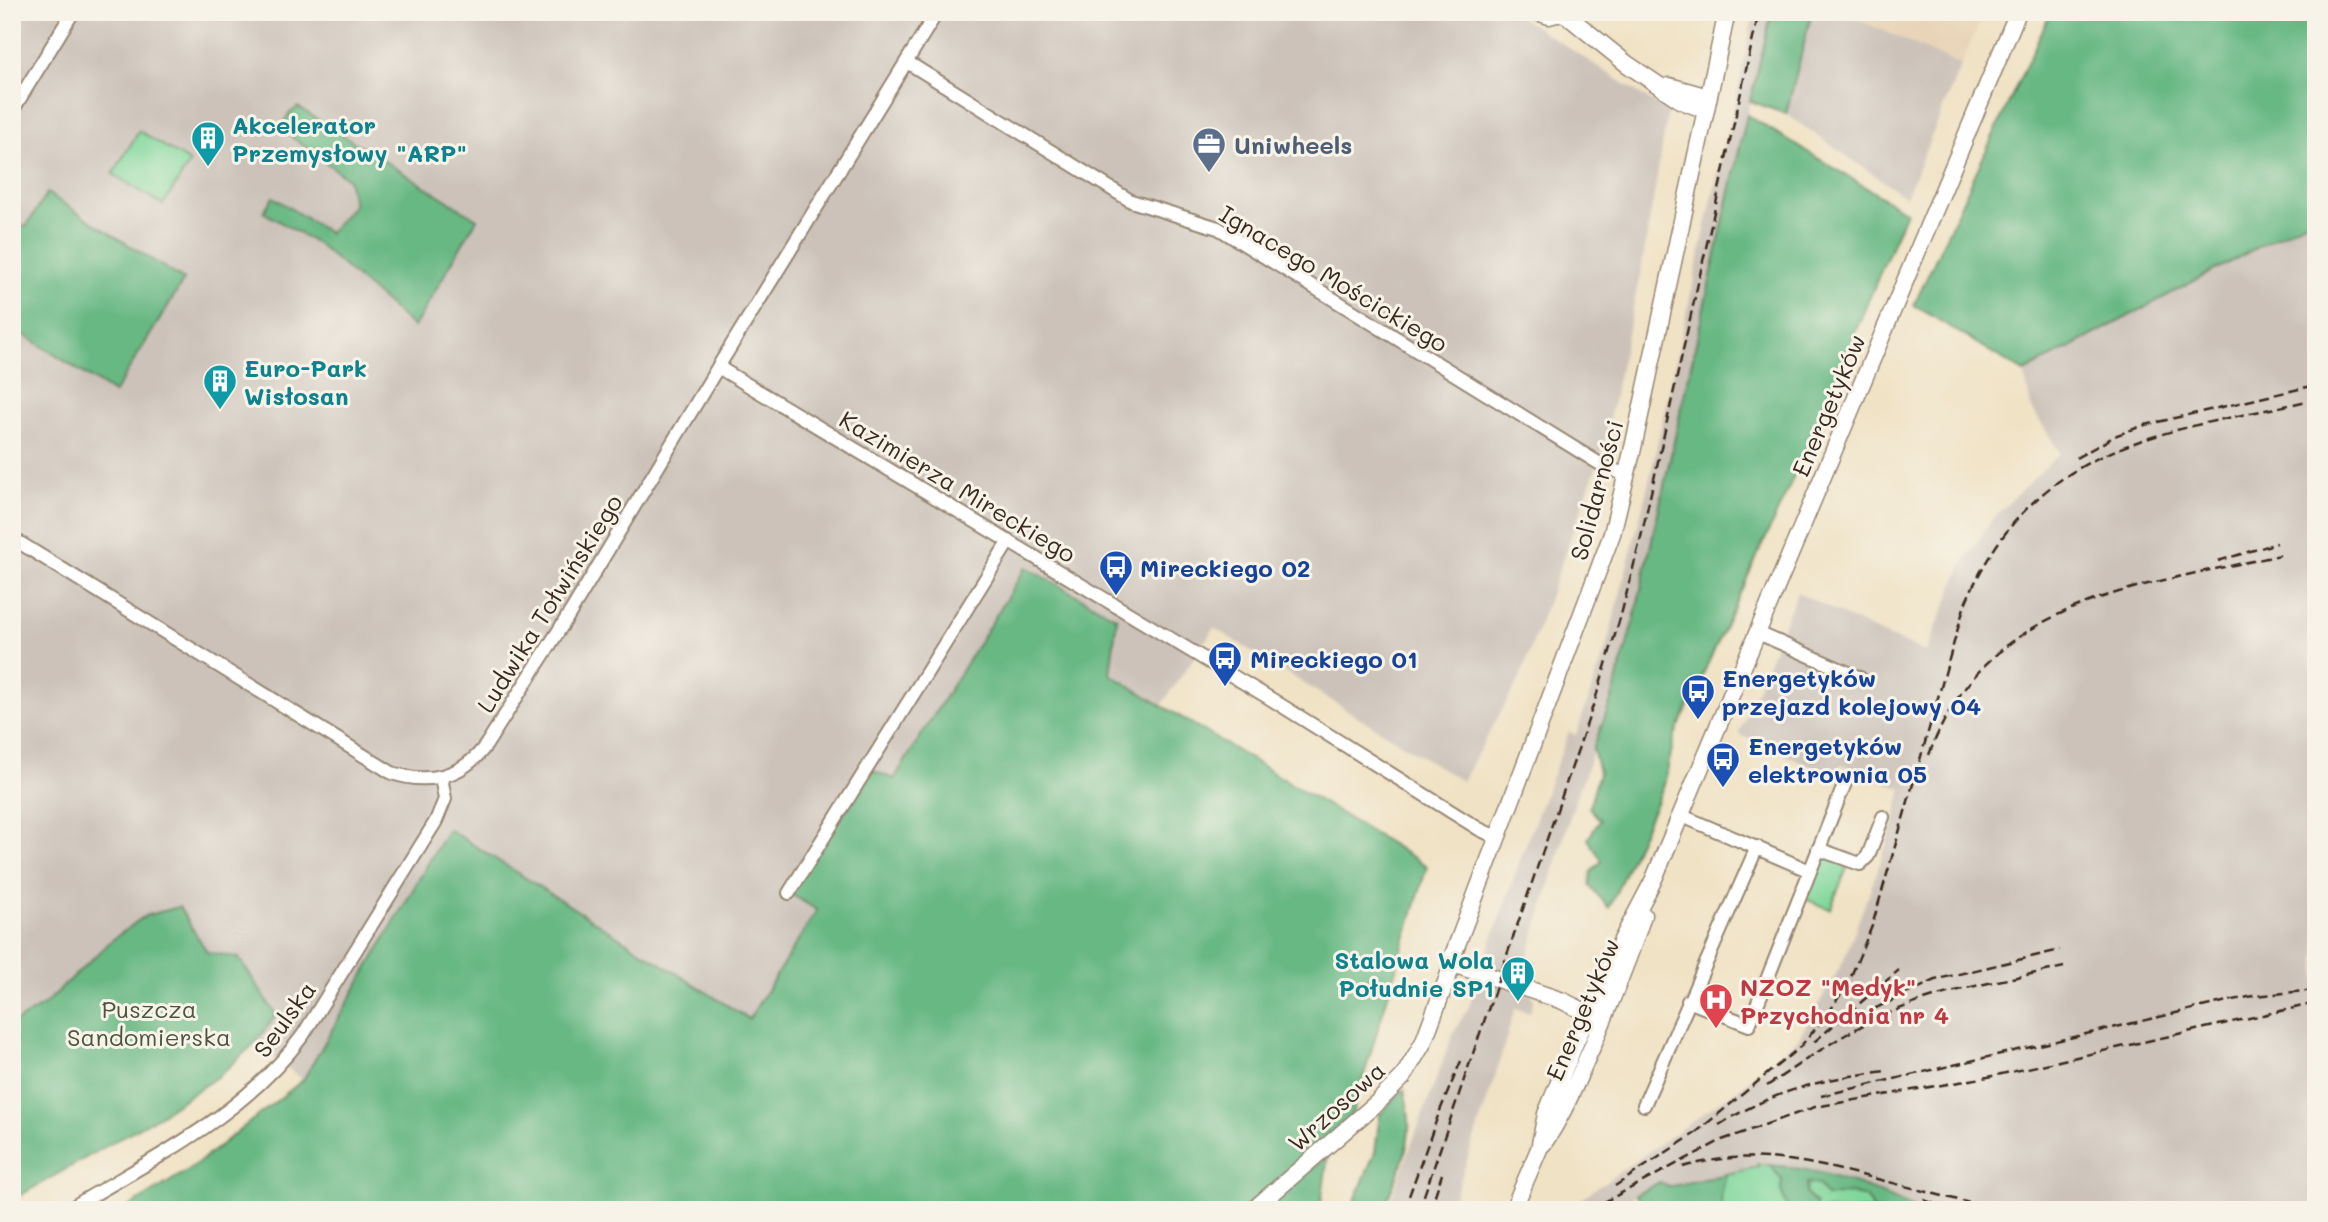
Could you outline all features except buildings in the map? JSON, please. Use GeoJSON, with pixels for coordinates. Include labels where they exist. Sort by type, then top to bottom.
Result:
{"type":"FeatureCollection","features":[{"type":"Feature","properties":{"kind":"street"},"geometry":{"type":"LineString","coordinates":[[12,111],[73,12]]}},
{"type":"Feature","properties":{"kind":"street","name":"Ludwika Tołwińskiego"},"geometry":{"type":"LineString","coordinates":[[12,538],[392,772],[414,779],[441,777],[468,764],[486,745],[577,603],[937,12]]}},
{"type":"Feature","properties":{"kind":"street"},"geometry":{"type":"LineString","coordinates":[[1538,12],[1549,16],[1564,13],[1616,56],[1682,101],[1706,103]]}},
{"type":"Feature","properties":{"kind":"street"},"geometry":{"type":"LineString","coordinates":[[1580,12],[1599,41]]}},
{"type":"Feature","properties":{"kind":"street","name":"Solidarności"},"geometry":{"type":"LineString","coordinates":[[1450,963],[1612,534],[1727,12]]}},
{"type":"Feature","properties":{"kind":"street","name":"Energetyków"},"geometry":{"type":"LineString","coordinates":[[1539,1149],[1546,1114],[1622,940],[1653,881],[2018,12]]}},
{"type":"Feature","properties":{"kind":"street","name":"Ignacego Mościckiego"},"geometry":{"type":"LineString","coordinates":[[907,62],[1131,201],[1218,228],[1605,467],[1627,475]]}},
{"type":"Feature","properties":{"kind":"street","name":"Kazimierza Mireckiego"},"geometry":{"type":"LineString","coordinates":[[719,367],[1356,751],[1479,829],[1498,838]]}},
{"type":"Feature","properties":{"kind":"street"},"geometry":{"type":"LineString","coordinates":[[789,893],[1009,541]]}},
{"type":"Feature","properties":{"kind":"street"},"geometry":{"type":"LineString","coordinates":[[1758,633],[1860,677]]}},
{"type":"Feature","properties":{"kind":"street","name":"Seulska"},"geometry":{"type":"LineString","coordinates":[[68,1210],[216,1119],[250,1094],[279,1066],[303,1035],[436,821],[444,805],[445,793],[441,777]]}},
{"type":"Feature","properties":{"kind":"street"},"geometry":{"type":"LineString","coordinates":[[1688,1001],[1749,1026],[1844,783]]}},
{"type":"Feature","properties":{"kind":"street"},"geometry":{"type":"LineString","coordinates":[[1680,815],[1810,871]]}},
{"type":"Feature","properties":{"kind":"street"},"geometry":{"type":"LineString","coordinates":[[1818,849],[1860,864],[1868,856],[1882,817]]}},
{"type":"Feature","properties":{"kind":"street"},"geometry":{"type":"LineString","coordinates":[[1644,1105],[1757,847]]}},
{"type":"Feature","properties":{"kind":"street","name":"Energetyków"},"geometry":{"type":"LineString","coordinates":[[1513,1210],[1539,1149],[1558,1120],[1616,990],[1634,946],[1653,881]]}},
{"type":"Feature","properties":{"kind":"street"},"geometry":{"type":"LineString","coordinates":[[1450,963],[1563,1001],[1589,1014]]}},
{"type":"Feature","properties":{"kind":"street","name":"Wrzosowa"},"geometry":{"type":"LineString","coordinates":[[1253,1210],[1403,1077],[1423,1043],[1450,971],[1450,963]]}},
{"type":"Feature","properties":{"kind":"street"},"geometry":{"type":"LineString","coordinates":[[1586,1060],[1589,1014],[1616,990]]}},
{"type":"Feature","properties":{"kind":"shaded area"},"geometry":{"type":"Polygon","coordinates":[[[12,12],[1513,12],[1668,112],[1641,270],[1603,448],[1520,678],[1462,781],[1214,628],[1161,706],[1110,674],[1026,568],[894,780],[790,893],[817,910],[749,1019],[448,829],[303,1080],[255,1043],[276,1015],[207,952],[179,907],[144,916],[112,940],[45,1004],[12,1024],[12,12]]]}},
{"type":"Feature","properties":{"kind":"shaded area"},"geometry":{"type":"Polygon","coordinates":[[[1754,12],[1772,12],[1634,621],[1611,701],[1572,810],[1528,957],[1538,961],[1531,978],[1523,974],[1520,980],[1534,999],[1530,1013],[1515,1008],[1450,1210],[1387,1210],[1453,1034],[1469,1006],[1478,978],[1486,981],[1491,967],[1484,963],[1522,855],[1569,732],[1576,735],[1606,648],[1647,490],[1754,12]]]}},
{"type":"Feature","properties":{"kind":"shaded area"},"geometry":{"type":"Polygon","coordinates":[[[1812,12],[1841,12],[1961,65],[1906,197],[1786,114],[1812,12]]]}},
{"type":"Feature","properties":{"kind":"shaded area"},"geometry":{"type":"Polygon","coordinates":[[[1841,12],[1984,12],[1961,65],[1841,12]]]}},
{"type":"Feature","properties":{"kind":"shaded area"},"geometry":{"type":"Polygon","coordinates":[[[2316,216],[2316,1210],[1918,1210],[1888,1195],[1836,1176],[1792,1166],[1758,1164],[1758,1167],[1668,1187],[1660,1182],[1608,1210],[1565,1210],[1738,1089],[1798,1039],[1843,962],[1875,877],[1895,820],[1902,789],[1842,764],[1829,774],[1739,734],[1797,592],[1869,628],[1926,652],[1961,568],[1992,519],[2060,453],[2031,407],[2024,372],[2241,256],[2244,247],[2257,248],[2316,216]]]}},
{"type":"Feature","properties":{"kind":"green space"},"geometry":{"type":"Polygon","coordinates":[[[1772,12],[1812,12],[1786,114],[1750,101],[1772,12]]]}},
{"type":"Feature","properties":{"kind":"green space"},"geometry":{"type":"Polygon","coordinates":[[[2051,12],[2316,12],[2316,216],[2024,372],[1914,305],[2051,12]]]}},
{"type":"Feature","properties":{"kind":"green space"},"geometry":{"type":"Polygon","coordinates":[[[298,107],[477,219],[414,327],[319,245],[263,212],[273,197],[329,233],[354,205],[348,179],[280,128],[289,114],[298,107]]]}},
{"type":"Feature","properties":{"kind":"green space"},"geometry":{"type":"Polygon","coordinates":[[[1747,115],[1906,212],[1789,487],[1675,735],[1664,785],[1609,908],[1590,886],[1591,872],[1602,861],[1588,839],[1600,820],[1589,807],[1599,773],[1593,748],[1611,701],[1634,620],[1747,115]]]}},
{"type":"Feature","properties":{"kind":"green space"},"geometry":{"type":"Polygon","coordinates":[[[139,131],[190,162],[163,205],[113,174],[139,131]]]}},
{"type":"Feature","properties":{"kind":"green space"},"geometry":{"type":"Polygon","coordinates":[[[47,193],[184,280],[114,393],[12,327],[12,220],[26,227],[47,193]]]}},
{"type":"Feature","properties":{"kind":"green space"},"geometry":{"type":"Polygon","coordinates":[[[1026,567],[1117,618],[1110,674],[1427,866],[1352,1115],[1243,1210],[124,1210],[193,1167],[303,1080],[448,829],[749,1019],[817,910],[789,893],[867,768],[894,779],[1026,567]]]}},
{"type":"Feature","properties":{"kind":"green space"},"geometry":{"type":"Polygon","coordinates":[[[1823,855],[1848,866],[1830,909],[1805,899],[1823,855]]]}},
{"type":"Feature","properties":{"kind":"green space","name":"Puszcza Sandomierska"},"geometry":{"type":"Polygon","coordinates":[[[179,907],[207,952],[239,958],[276,1015],[255,1043],[220,1075],[157,1117],[12,1200],[12,1024],[45,1004],[112,940],[145,916],[179,907]]]}},
{"type":"Feature","properties":{"kind":"green space"},"geometry":{"type":"Polygon","coordinates":[[[1404,1089],[1409,1119],[1408,1139],[1383,1210],[1351,1210],[1375,1152],[1380,1114],[1404,1089]]]}},
{"type":"Feature","properties":{"kind":"green space"},"geometry":{"type":"Polygon","coordinates":[[[1328,1155],[1320,1210],[1264,1210],[1328,1155]]]}},
{"type":"Feature","properties":{"kind":"green space"},"geometry":{"type":"Polygon","coordinates":[[[1757,1164],[1770,1165],[1782,1180],[1781,1191],[1789,1210],[1722,1210],[1721,1197],[1726,1174],[1758,1167],[1757,1164]]]}},
{"type":"Feature","properties":{"kind":"green space"},"geometry":{"type":"Polygon","coordinates":[[[1770,1165],[1809,1170],[1846,1180],[1917,1210],[1874,1210],[1866,1197],[1849,1193],[1827,1197],[1819,1185],[1807,1183],[1806,1194],[1816,1204],[1816,1210],[1789,1210],[1781,1191],[1782,1180],[1770,1165]]]}},
{"type":"Feature","properties":{"kind":"green space"},"geometry":{"type":"Polygon","coordinates":[[[1726,1174],[1721,1197],[1722,1210],[1649,1210],[1635,1195],[1660,1182],[1668,1187],[1726,1174]]]}},
{"type":"Feature","properties":{"kind":"green space"},"geometry":{"type":"Polygon","coordinates":[[[1807,1183],[1819,1185],[1827,1197],[1849,1193],[1866,1197],[1874,1210],[1816,1210],[1816,1204],[1806,1194],[1807,1183]]]}},
{"type":"Feature","properties":{"kind":"railway"},"geometry":{"type":"LineString","coordinates":[[1419,1210],[1596,697],[1621,615],[1759,12]]}},
{"type":"Feature","properties":{"kind":"railway"},"geometry":{"type":"LineString","coordinates":[[2076,458],[2117,435],[2145,425],[2316,385]]}},
{"type":"Feature","properties":{"kind":"railway"},"geometry":{"type":"LineString","coordinates":[[1694,1134],[1800,1047],[1828,1014],[1849,981],[1872,926],[1965,604],[1994,549],[2028,507],[2066,476],[2109,453],[2155,436],[2316,399]]}},
{"type":"Feature","properties":{"kind":"railway"},"geometry":{"type":"LineString","coordinates":[[2218,561],[2277,543]]}},
{"type":"Feature","properties":{"kind":"railway"},"geometry":{"type":"LineString","coordinates":[[1929,755],[1955,702],[1988,662],[2028,631],[2073,608],[2122,591],[2280,555]]}},
{"type":"Feature","properties":{"kind":"railway"},"geometry":{"type":"LineString","coordinates":[[1861,1015],[1938,979],[2060,950]]}},
{"type":"Feature","properties":{"kind":"railway"},"geometry":{"type":"LineString","coordinates":[[1767,1086],[1843,1036],[1892,1012],[1955,991],[2064,967]]}},
{"type":"Feature","properties":{"kind":"railway"},"geometry":{"type":"LineString","coordinates":[[1814,1042],[1899,970]]}},
{"type":"Feature","properties":{"kind":"railway"},"geometry":{"type":"LineString","coordinates":[[1821,1096],[2223,1002],[2316,990]]}},
{"type":"Feature","properties":{"kind":"railway"},"geometry":{"type":"LineString","coordinates":[[1589,1210],[1722,1140],[1815,1107],[1988,1077],[2316,1003]]}},
{"type":"Feature","properties":{"kind":"railway"},"geometry":{"type":"LineString","coordinates":[[1404,1210],[1461,1061]]}},
{"type":"Feature","properties":{"kind":"railway"},"geometry":{"type":"LineString","coordinates":[[1719,1125],[1759,1103],[1800,1088],[1887,1071]]}},
{"type":"Feature","properties":{"kind":"railway"},"geometry":{"type":"LineString","coordinates":[[1615,1186],[1703,1128]]}},
{"type":"Feature","properties":{"kind":"railway"},"geometry":{"type":"LineString","coordinates":[[1683,1167],[1733,1158],[1805,1162],[1997,1210]]}},
{"type":"Feature","properties":{"kind":"railway"},"geometry":{"type":"LineString","coordinates":[[1430,1210],[1442,1174]]}},
{"type":"Feature","properties":{"kind":"railway"},"geometry":{"type":"LineString","coordinates":[[1924,1200],[1951,1210]]}},
{"type":"Feature","properties":{"kind":"railway"},"geometry":{"type":"LineString","coordinates":[[2291,1210],[2316,1204]]}},
{"type":"Feature","properties":{"kind":"place","name":"Akcelerator Przemysłowy \"ARP\""},"geometry":{"type":"Point","coordinates":[208,168]}},
{"type":"Feature","properties":{"kind":"place","name":"Uniwheels"},"geometry":{"type":"Point","coordinates":[1209,174]}},
{"type":"Feature","properties":{"kind":"place","name":"Euro-Park Wisłosan"},"geometry":{"type":"Point","coordinates":[220,411]}},
{"type":"Feature","properties":{"kind":"place","name":"Mireckiego 02"},"geometry":{"type":"Point","coordinates":[1116,597]}},
{"type":"Feature","properties":{"kind":"place","name":"Mireckiego 01"},"geometry":{"type":"Point","coordinates":[1225,688]}},
{"type":"Feature","properties":{"kind":"place","name":"Energetyków przejazd kolejowy 04"},"geometry":{"type":"Point","coordinates":[1698,721]}},
{"type":"Feature","properties":{"kind":"place","name":"Energetyków elektrownia 05"},"geometry":{"type":"Point","coordinates":[1723,789]}},
{"type":"Feature","properties":{"kind":"place","name":"Stalowa Wola Południe SP1"},"geometry":{"type":"Point","coordinates":[1518,1003]}},
{"type":"Feature","properties":{"kind":"place","name":"NZOZ \"Medyk\" Przychodnia nr 4"},"geometry":{"type":"Point","coordinates":[1716,1030]}}]}
